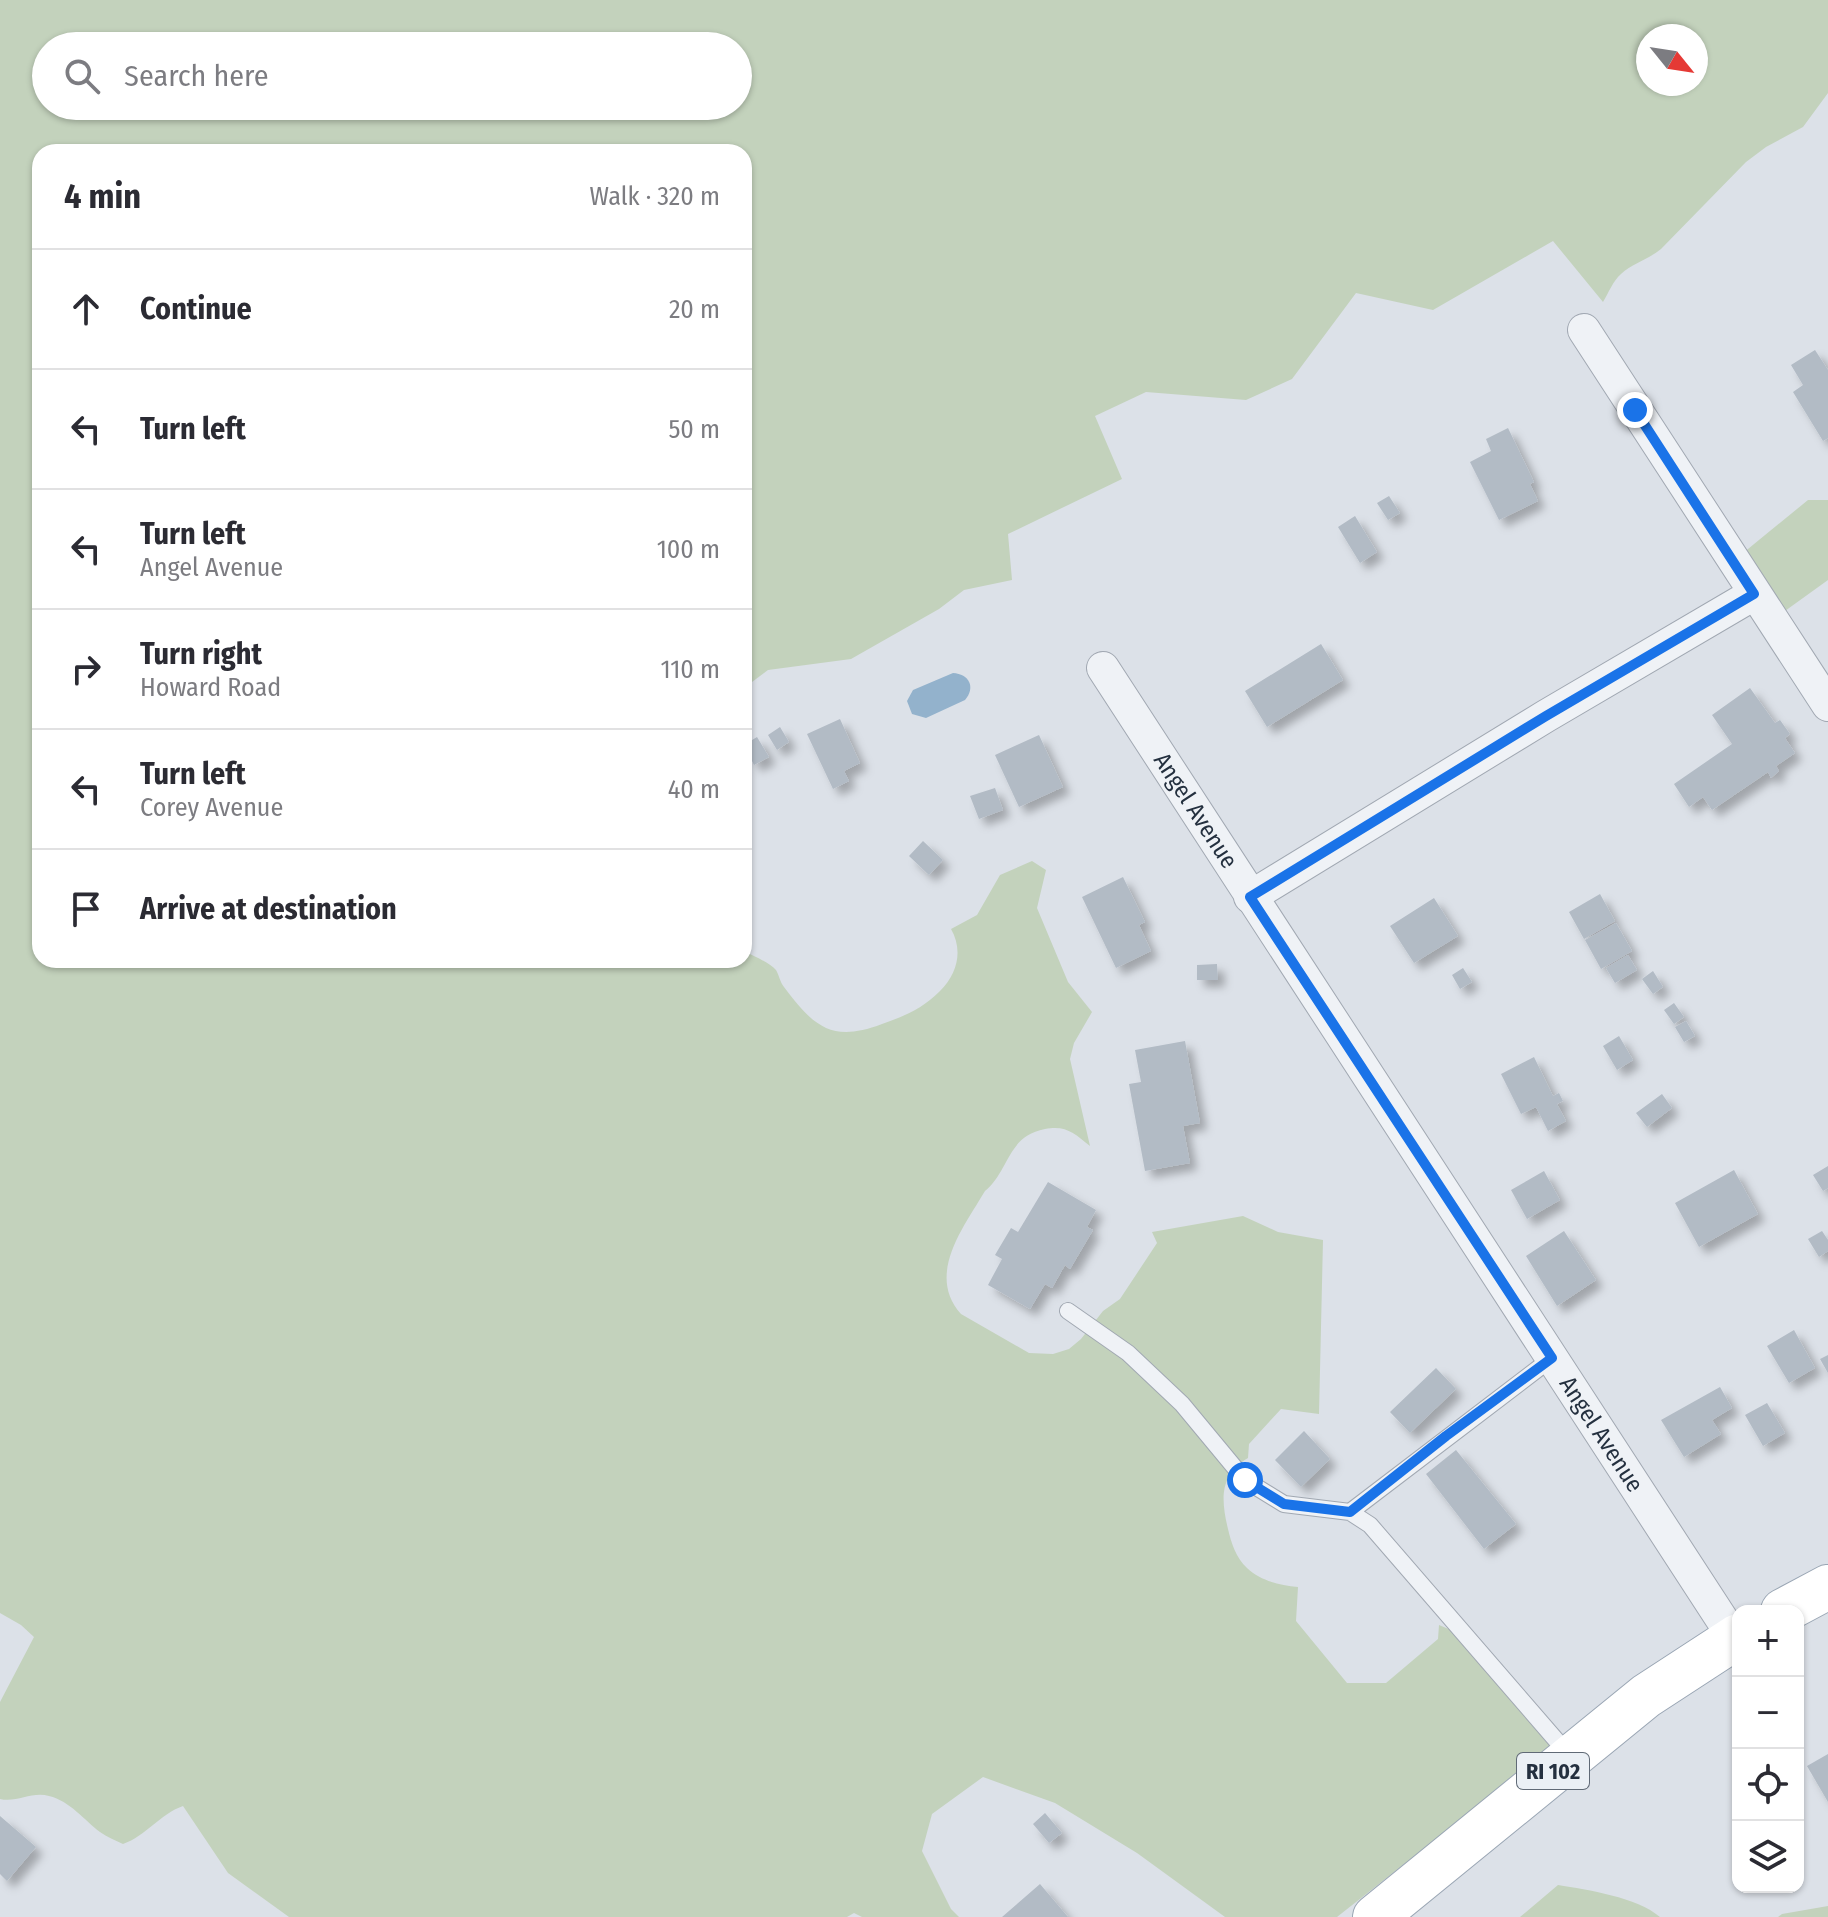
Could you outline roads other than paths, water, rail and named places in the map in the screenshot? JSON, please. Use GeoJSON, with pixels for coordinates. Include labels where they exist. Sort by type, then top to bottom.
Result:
{"type":"FeatureCollection","features":[{"type":"Feature","properties":{"kind":"main road"},"geometry":{"type":"LineString","coordinates":[[1794,1605],[1828,1587]]}},
{"type":"Feature","properties":{"kind":"main road","name":"RI 102"},"geometry":{"type":"LineString","coordinates":[[1375,1917],[1646,1696],[1732,1640]]}},
{"type":"Feature","properties":{"kind":"street"},"geometry":{"type":"LineString","coordinates":[[1584,330],[1828,705]]}},
{"type":"Feature","properties":{"kind":"street"},"geometry":{"type":"LineString","coordinates":[[1250,897],[1546,716],[1754,594]]}},
{"type":"Feature","properties":{"kind":"street","name":"Angel Avenue"},"geometry":{"type":"LineString","coordinates":[[1103,668],[1732,1631]]}},
{"type":"Feature","properties":{"kind":"lane"},"geometry":{"type":"LineString","coordinates":[[1068,1311],[1139,1363],[1182,1404],[1245,1480],[1284,1504],[1350,1512],[1370,1525],[1571,1757]]}},
{"type":"Feature","properties":{"kind":"lane"},"geometry":{"type":"LineString","coordinates":[[1350,1512],[1552,1358]]}},
{"type":"Feature","properties":{"kind":"water"},"geometry":{"type":"Polygon","coordinates":[[[953,673],[969,682],[970,690],[965,700],[926,718],[912,714],[907,701],[913,690],[953,673]]]}}]}
